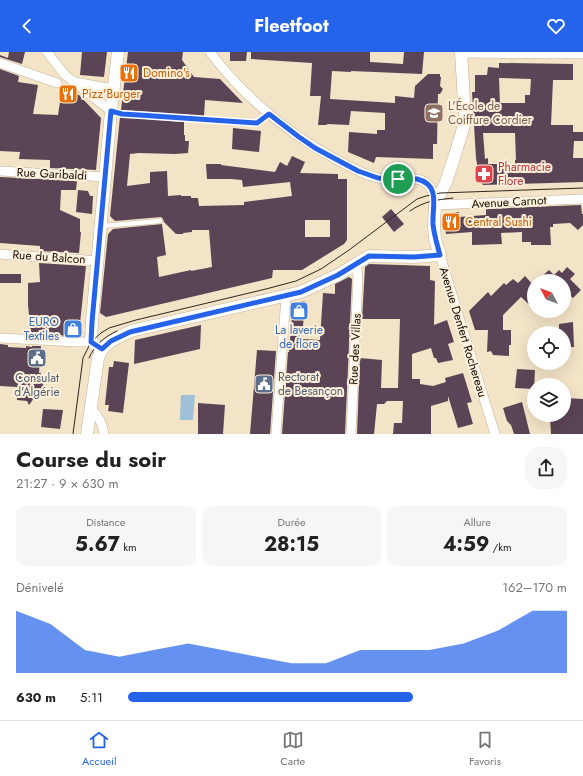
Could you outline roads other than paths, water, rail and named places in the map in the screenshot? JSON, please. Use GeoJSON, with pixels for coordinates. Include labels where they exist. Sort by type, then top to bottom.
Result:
{"type":"FeatureCollection","features":[{"type":"Feature","properties":{"kind":"main road"},"geometry":{"type":"LineString","coordinates":[[102,349],[91,342],[92,322],[113,89],[118,52]]}},
{"type":"Feature","properties":{"kind":"main road"},"geometry":{"type":"LineString","coordinates":[[435,205],[446,182],[464,126],[465,117],[461,52]]}},
{"type":"Feature","properties":{"kind":"main road","name":"Avenue Denfert Rochereau"},"geometry":{"type":"LineString","coordinates":[[435,205],[435,239],[440,255]]}},
{"type":"Feature","properties":{"kind":"main road"},"geometry":{"type":"LineString","coordinates":[[87,434],[98,358],[102,349],[111,341],[130,332],[301,292],[338,275],[369,256],[414,257],[440,255]]}},
{"type":"Feature","properties":{"kind":"street"},"geometry":{"type":"LineString","coordinates":[[47,52],[65,76],[111,111]]}},
{"type":"Feature","properties":{"kind":"street"},"geometry":{"type":"LineString","coordinates":[[210,52],[221,67],[243,91],[269,114],[315,148],[358,171],[378,178],[422,180],[430,186],[434,194],[435,205]]}},
{"type":"Feature","properties":{"kind":"street"},"geometry":{"type":"LineString","coordinates":[[461,52],[583,54]]}},
{"type":"Feature","properties":{"kind":"street"},"geometry":{"type":"LineString","coordinates":[[0,63],[57,83]]}},
{"type":"Feature","properties":{"kind":"street"},"geometry":{"type":"LineString","coordinates":[[73,82],[113,89]]}},
{"type":"Feature","properties":{"kind":"street","name":"Rue Garibaldi"},"geometry":{"type":"LineString","coordinates":[[0,171],[105,177]]}},
{"type":"Feature","properties":{"kind":"street","name":"Avenue Carnot"},"geometry":{"type":"LineString","coordinates":[[435,205],[583,199]]}},
{"type":"Feature","properties":{"kind":"street","name":"Rue du Balcon"},"geometry":{"type":"LineString","coordinates":[[0,254],[98,261]]}},
{"type":"Feature","properties":{"kind":"street","name":"Avenue Denfert Rochereau"},"geometry":{"type":"LineString","coordinates":[[440,255],[495,434]]}},
{"type":"Feature","properties":{"kind":"street","name":"Rue des Villas"},"geometry":{"type":"LineString","coordinates":[[351,434],[358,276],[356,264]]}},
{"type":"Feature","properties":{"kind":"street"},"geometry":{"type":"LineString","coordinates":[[276,434],[286,296]]}},
{"type":"Feature","properties":{"kind":"street"},"geometry":{"type":"LineString","coordinates":[[0,338],[91,342]]}},
{"type":"Feature","properties":{"kind":"street"},"geometry":{"type":"LineString","coordinates":[[90,409],[94,410],[100,420],[104,434]]}},
{"type":"Feature","properties":{"kind":"lane"},"geometry":{"type":"LineString","coordinates":[[57,83],[65,76]]}},
{"type":"Feature","properties":{"kind":"lane"},"geometry":{"type":"LineString","coordinates":[[111,111],[122,114],[257,123],[269,114]]}},
{"type":"Feature","properties":{"kind":"lane"},"geometry":{"type":"LineString","coordinates":[[101,226],[160,221]]}},
{"type":"Feature","properties":{"kind":"water"},"geometry":{"type":"Polygon","coordinates":[[[181,395],[195,395],[193,420],[180,420],[181,395]]]}},
{"type":"Feature","properties":{"kind":"tram line"},"geometry":{"type":"LineString","coordinates":[[73,434],[83,358],[91,342],[109,328],[296,281],[321,269],[417,199],[426,196],[440,193],[583,188]]}},
{"type":"Feature","properties":{"kind":"tram line"},"geometry":{"type":"LineString","coordinates":[[410,211],[425,203],[453,198]]}},
{"type":"Feature","properties":{"kind":"tram line"},"geometry":{"type":"LineString","coordinates":[[89,358],[100,342],[117,331]]}},
{"type":"Feature","properties":{"kind":"place","name":"Domino's"},"geometry":{"type":"Point","coordinates":[129,73]}},
{"type":"Feature","properties":{"kind":"place","name":"Pizz'Burger"},"geometry":{"type":"Point","coordinates":[68,94]}},
{"type":"Feature","properties":{"kind":"place","name":"L'École de Coiffure Cordier"},"geometry":{"type":"Point","coordinates":[434,113]}},
{"type":"Feature","properties":{"kind":"place","name":"Pharmacie Flore"},"geometry":{"type":"Point","coordinates":[484,174]}},
{"type":"Feature","properties":{"kind":"place","name":"Central Sushi"},"geometry":{"type":"Point","coordinates":[451,222]}},
{"type":"Feature","properties":{"kind":"place","name":"La laverie de flore"},"geometry":{"type":"Point","coordinates":[299,311]}},
{"type":"Feature","properties":{"kind":"place","name":"EURO Textiles"},"geometry":{"type":"Point","coordinates":[73,329]}},
{"type":"Feature","properties":{"kind":"place","name":"Consulat d'Algérie"},"geometry":{"type":"Point","coordinates":[37,358]}},
{"type":"Feature","properties":{"kind":"place","name":"Rectorat de Besançon"},"geometry":{"type":"Point","coordinates":[264,384]}}]}
